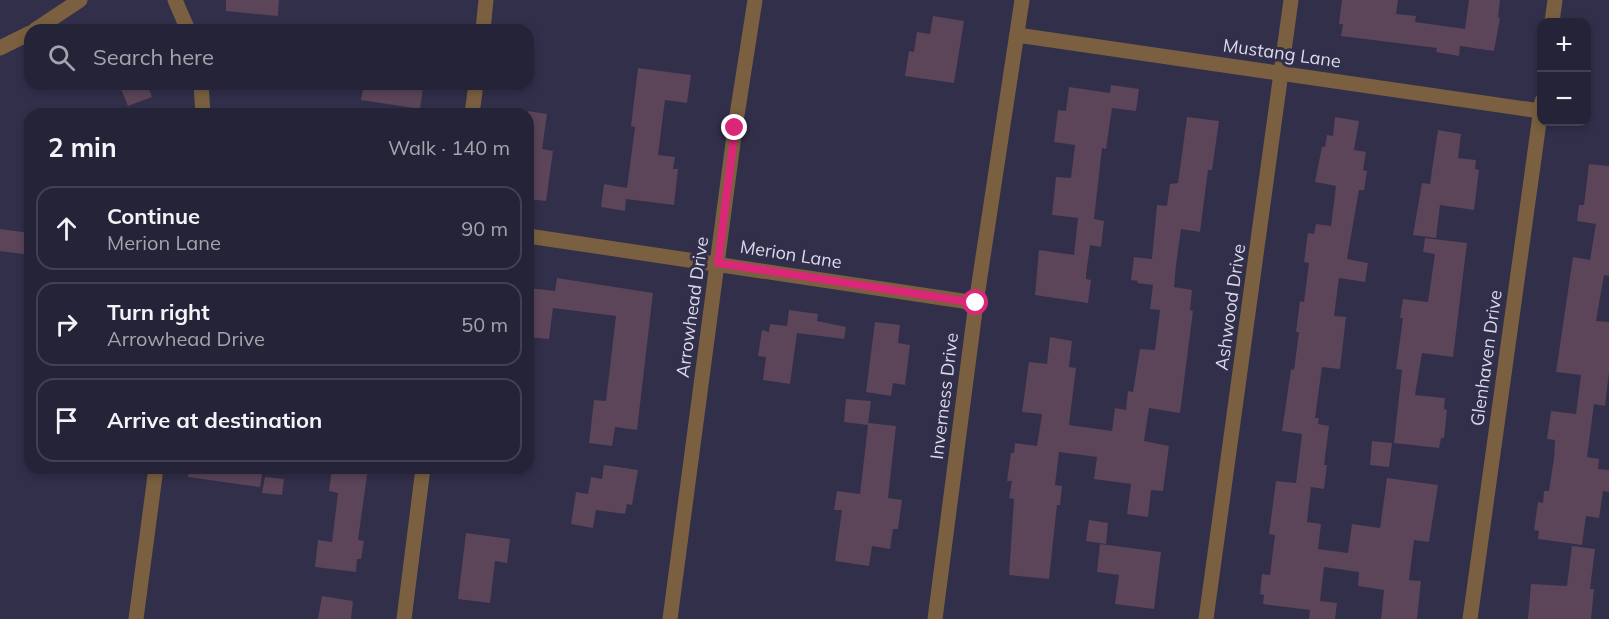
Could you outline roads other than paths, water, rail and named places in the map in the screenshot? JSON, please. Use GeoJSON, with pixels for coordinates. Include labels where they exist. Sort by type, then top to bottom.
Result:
{"type":"FeatureCollection","features":[{"type":"Feature","properties":{"kind":"street"},"geometry":{"type":"LineString","coordinates":[[44,24],[80,0]]}},
{"type":"Feature","properties":{"kind":"street"},"geometry":{"type":"LineString","coordinates":[[175,0],[185,24]]}},
{"type":"Feature","properties":{"kind":"street"},"geometry":{"type":"LineString","coordinates":[[484,24],[486,0]]}},
{"type":"Feature","properties":{"kind":"street","name":"Arrowhead Drive"},"geometry":{"type":"LineString","coordinates":[[670,619],[735,128],[755,0]]}},
{"type":"Feature","properties":{"kind":"street","name":"Inverness Drive"},"geometry":{"type":"LineString","coordinates":[[935,619],[976,303],[1022,0]]}},
{"type":"Feature","properties":{"kind":"street","name":"Ashwood Drive"},"geometry":{"type":"LineString","coordinates":[[1206,619],[1291,0]]}},
{"type":"Feature","properties":{"kind":"street"},"geometry":{"type":"LineString","coordinates":[[1553,18],[1555,0]]}},
{"type":"Feature","properties":{"kind":"street","name":"Mustang Lane"},"geometry":{"type":"LineString","coordinates":[[1017,35],[1282,73],[1537,105]]}},
{"type":"Feature","properties":{"kind":"street"},"geometry":{"type":"LineString","coordinates":[[0,48],[24,36]]}},
{"type":"Feature","properties":{"kind":"street"},"geometry":{"type":"LineString","coordinates":[[201,90],[203,108]]}},
{"type":"Feature","properties":{"kind":"street"},"geometry":{"type":"LineString","coordinates":[[473,108],[475,90]]}},
{"type":"Feature","properties":{"kind":"street","name":"Glenhaven Drive"},"geometry":{"type":"LineString","coordinates":[[1470,619],[1538,126]]}},
{"type":"Feature","properties":{"kind":"street","name":"Merion Lane"},"geometry":{"type":"LineString","coordinates":[[534,237],[976,303]]}},
{"type":"Feature","properties":{"kind":"street"},"geometry":{"type":"LineString","coordinates":[[136,619],[155,474]]}},
{"type":"Feature","properties":{"kind":"street"},"geometry":{"type":"LineString","coordinates":[[404,619],[422,474]]}}]}
